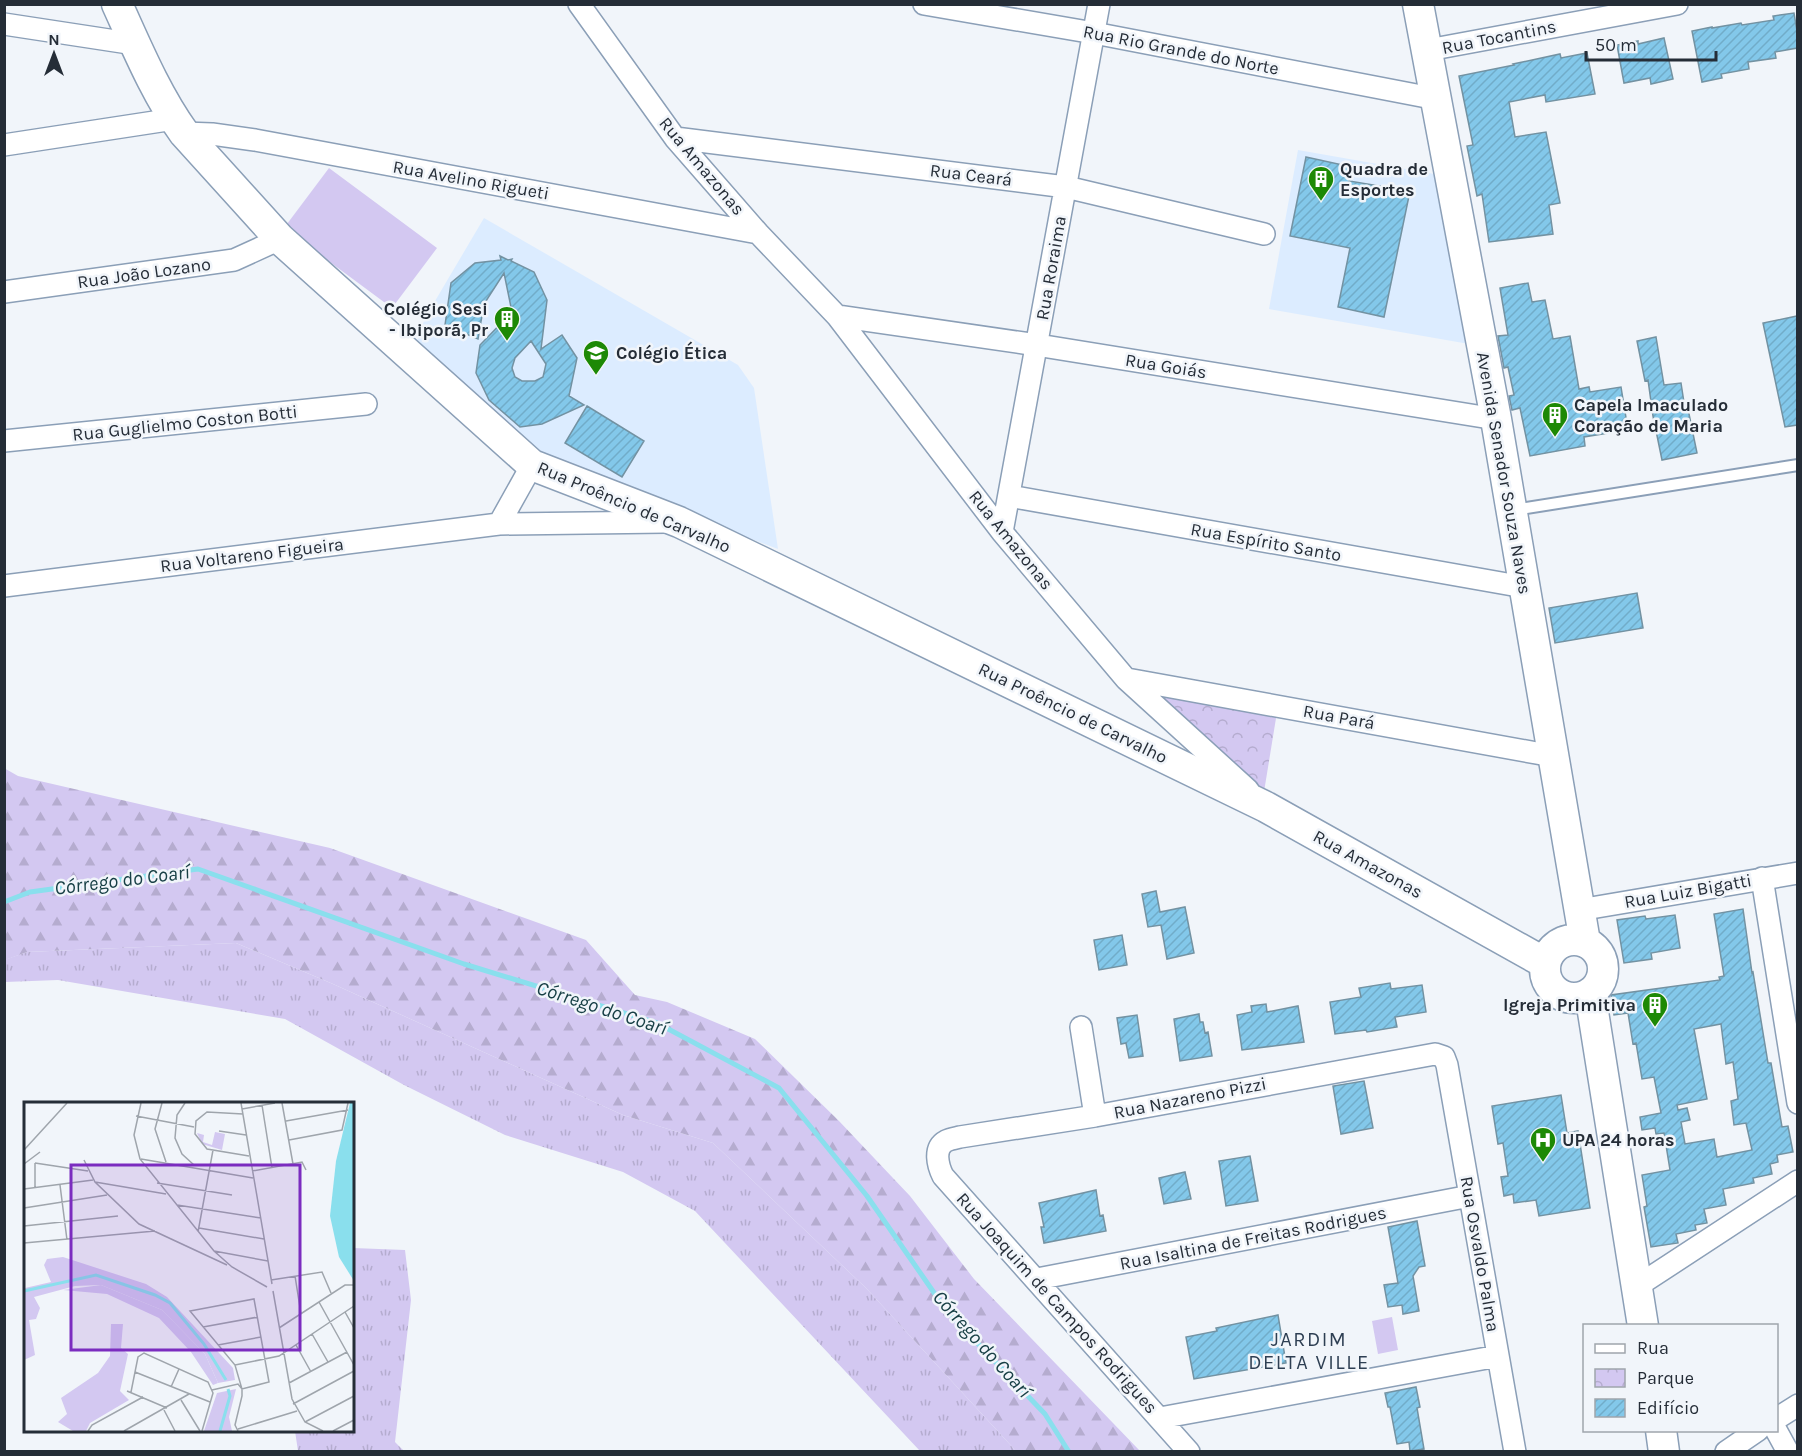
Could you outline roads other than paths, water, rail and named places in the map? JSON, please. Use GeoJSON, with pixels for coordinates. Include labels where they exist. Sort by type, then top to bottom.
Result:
{"type":"FeatureCollection","features":[{"type":"Feature","properties":{"kind":"street","name":"Rua Proêncio de Carvalho"},"geometry":{"type":"LineString","coordinates":[[117,4],[135,44],[179,126],[280,239],[532,465],[679,522],[1266,807]]}},
{"type":"Feature","properties":{"kind":"street","name":"Rua Amazonas"},"geometry":{"type":"LineString","coordinates":[[579,4],[675,138],[758,233],[837,316],[1002,532],[1126,679],[1266,807],[1545,963]]}},
{"type":"Feature","properties":{"kind":"street","name":"Rua Rio Grande do Norte"},"geometry":{"type":"LineString","coordinates":[[924,4],[1094,33],[1437,99]]}},
{"type":"Feature","properties":{"kind":"street"},"geometry":{"type":"LineString","coordinates":[[983,4],[1010,19]]}},
{"type":"Feature","properties":{"kind":"street","name":"Rua Roraima"},"geometry":{"type":"LineString","coordinates":[[1002,532],[1099,4]]}},
{"type":"Feature","properties":{"kind":"street","name":"Avenida Senador Souza Naves"},"geometry":{"type":"LineString","coordinates":[[1418,4],[1496,419],[1585,942]]}},
{"type":"Feature","properties":{"kind":"street","name":"Rua Tocantins"},"geometry":{"type":"LineString","coordinates":[[1428,50],[1583,13],[1677,4]]}},
{"type":"Feature","properties":{"kind":"street"},"geometry":{"type":"LineString","coordinates":[[4,24],[135,44]]}},
{"type":"Feature","properties":{"kind":"street","name":"Rua Avelino Rigueti"},"geometry":{"type":"LineString","coordinates":[[4,146],[179,126],[212,134],[758,233]]}},
{"type":"Feature","properties":{"kind":"street","name":"Rua Ceará"},"geometry":{"type":"LineString","coordinates":[[675,138],[1066,187],[1264,234]]}},
{"type":"Feature","properties":{"kind":"street","name":"Rua João Lozano"},"geometry":{"type":"LineString","coordinates":[[4,292],[234,260],[280,239]]}},
{"type":"Feature","properties":{"kind":"street","name":"Rua Goiás"},"geometry":{"type":"LineString","coordinates":[[837,316],[1036,345],[1496,419]]}},
{"type":"Feature","properties":{"kind":"street","name":"Rua Guglielmo Coston Botti"},"geometry":{"type":"LineString","coordinates":[[4,441],[366,404]]}},
{"type":"Feature","properties":{"kind":"street"},"geometry":{"type":"LineString","coordinates":[[499,524],[532,465]]}},
{"type":"Feature","properties":{"kind":"street","name":"Rua Espírito Santo"},"geometry":{"type":"LineString","coordinates":[[1009,496],[1524,587]]}},
{"type":"Feature","properties":{"kind":"street","name":"Rua Voltareno Figueira"},"geometry":{"type":"LineString","coordinates":[[4,586],[499,524],[679,522]]}},
{"type":"Feature","properties":{"kind":"street","name":"Rua Pará"},"geometry":{"type":"LineString","coordinates":[[1126,679],[1553,756]]}},
{"type":"Feature","properties":{"kind":"street","name":"Rua Luiz Bigatti"},"geometry":{"type":"LineString","coordinates":[[1579,910],[1797,873]]}},
{"type":"Feature","properties":{"kind":"street"},"geometry":{"type":"LineString","coordinates":[[1762,878],[1797,1103]]}},
{"type":"Feature","properties":{"kind":"street"},"geometry":{"type":"LineString","coordinates":[[1577,940],[1585,942],[1591,945],[1600,956],[1603,970],[1600,983],[1590,993],[1581,997],[1571,998],[1562,995],[1548,982],[1545,963],[1548,955],[1560,943],[1577,940]]}},
{"type":"Feature","properties":{"kind":"street"},"geometry":{"type":"LineString","coordinates":[[1590,993],[1642,1324]]}},
{"type":"Feature","properties":{"kind":"street"},"geometry":{"type":"LineString","coordinates":[[1081,1027],[1095,1116]]}},
{"type":"Feature","properties":{"kind":"street","name":"Rua Nazareno Pizzi"},"geometry":{"type":"LineString","coordinates":[[939,1149],[944,1141],[960,1137],[1095,1116],[1427,1054],[1444,1057]]}},
{"type":"Feature","properties":{"kind":"street","name":"Rua Osvaldo Palma"},"geometry":{"type":"LineString","coordinates":[[1444,1057],[1449,1073],[1515,1452]]}},
{"type":"Feature","properties":{"kind":"street","name":"Rua Joaquim de Campos Rodrigues"},"geometry":{"type":"LineString","coordinates":[[939,1149],[938,1164],[943,1176],[1190,1452]]}},
{"type":"Feature","properties":{"kind":"street"},"geometry":{"type":"LineString","coordinates":[[1636,1287],[1797,1181]]}},
{"type":"Feature","properties":{"kind":"street","name":"Rua Isaltina de Freitas Rodrigues"},"geometry":{"type":"LineString","coordinates":[[1036,1280],[1470,1196]]}},
{"type":"Feature","properties":{"kind":"street"},"geometry":{"type":"LineString","coordinates":[[1160,1418],[1498,1356]]}},
{"type":"Feature","properties":{"kind":"street"},"geometry":{"type":"LineString","coordinates":[[1778,1418],[1797,1405]]}},
{"type":"Feature","properties":{"kind":"street"},"geometry":{"type":"LineString","coordinates":[[1661,1432],[1664,1452]]}},
{"type":"Feature","properties":{"kind":"street"},"geometry":{"type":"LineString","coordinates":[[1726,1452],[1756,1432]]}},
{"type":"Feature","properties":{"kind":"street"},"geometry":{"type":"LineString","coordinates":[[1777,1432],[1788,1452]]}},
{"type":"Feature","properties":{"kind":"lane"},"geometry":{"type":"LineString","coordinates":[[1511,511],[1797,465]]}},
{"type":"Feature","properties":{"kind":"waterway","name":"Córrego do Coarí"},"geometry":{"type":"LineString","coordinates":[[4,902],[30,892],[198,869],[464,964],[657,1023],[779,1088],[867,1196],[946,1310],[1045,1414],[1069,1452]]}},
{"type":"Feature","properties":{"kind":"place","name":"Quadra de Esportes"},"geometry":{"type":"Point","coordinates":[1321,202]}},
{"type":"Feature","properties":{"kind":"place","name":"Colégio Sesi - Ibiporã, Pr"},"geometry":{"type":"Point","coordinates":[507,342]}},
{"type":"Feature","properties":{"kind":"place","name":"Colégio Ética"},"geometry":{"type":"Point","coordinates":[596,376]}},
{"type":"Feature","properties":{"kind":"place","name":"Capela Imaculado Coração de Maria"},"geometry":{"type":"Point","coordinates":[1555,438]}},
{"type":"Feature","properties":{"kind":"place","name":"Igreja Primitiva"},"geometry":{"type":"Point","coordinates":[1655,1028]}},
{"type":"Feature","properties":{"kind":"place","name":"UPA 24 horas"},"geometry":{"type":"Point","coordinates":[1543,1163]}},
{"type":"Feature","properties":{"kind":"district","name":"JARDIM DELTA VILLE"},"geometry":{"type":"Point","coordinates":[1309,1350]}}]}
